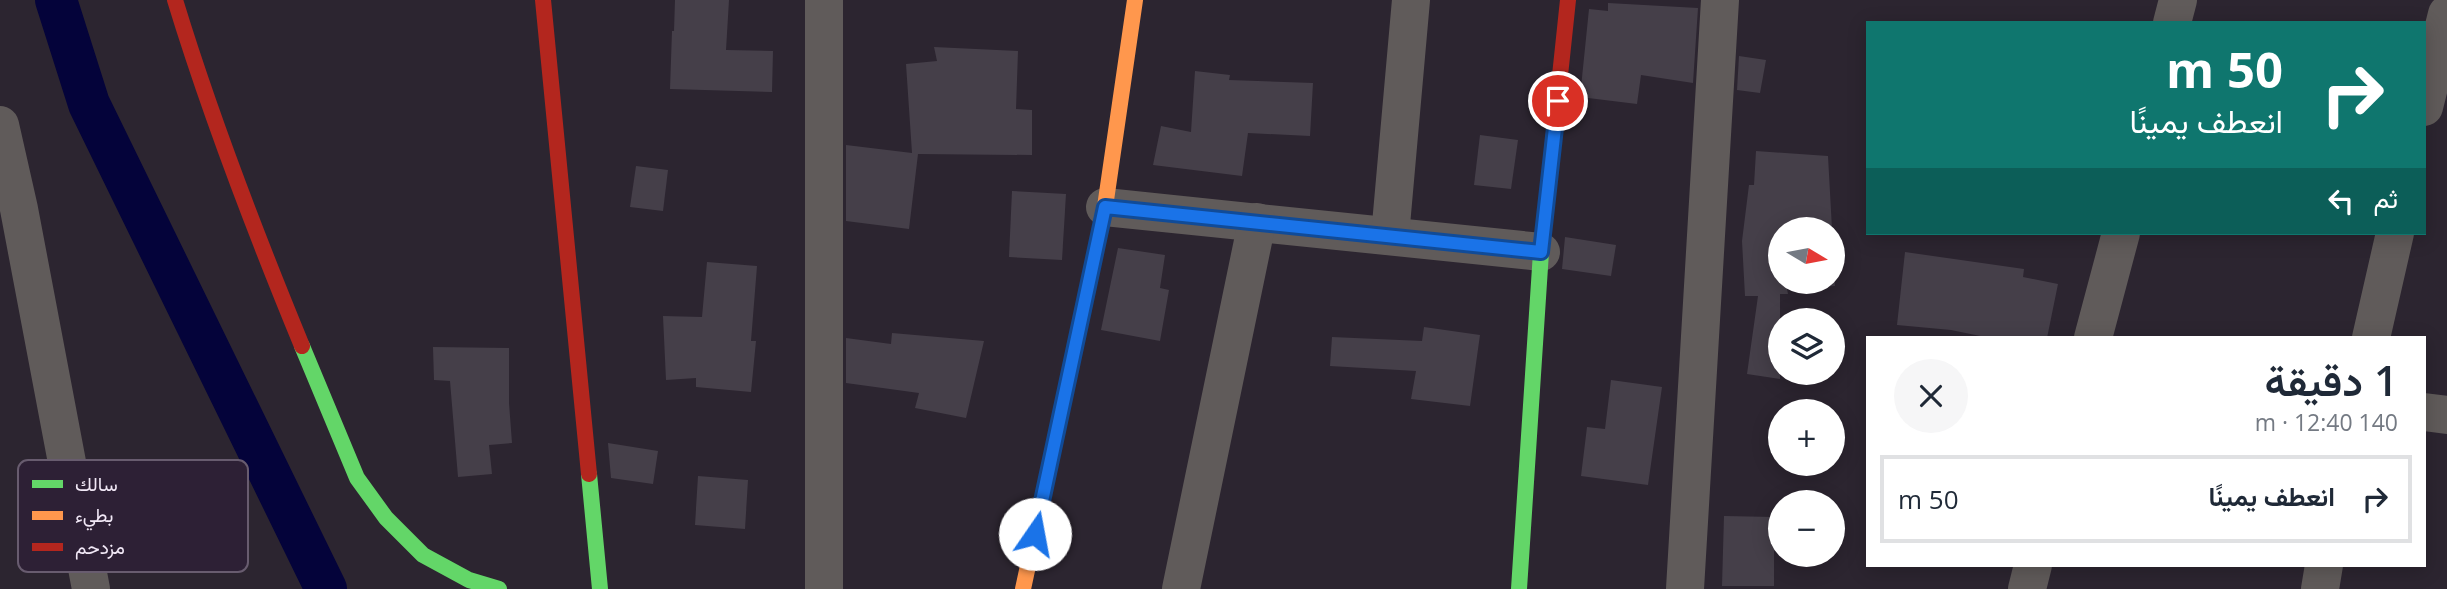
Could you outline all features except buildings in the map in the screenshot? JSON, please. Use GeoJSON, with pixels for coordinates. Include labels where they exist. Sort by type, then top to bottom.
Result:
{"type":"FeatureCollection","features":[{"type":"Feature","properties":{"kind":"street"},"geometry":{"type":"LineString","coordinates":[[175,0],[198,76],[255,231],[357,478],[386,518],[423,555],[469,580],[499,589]]}},
{"type":"Feature","properties":{"kind":"street"},"geometry":{"type":"LineString","coordinates":[[543,0],[600,589]]}},
{"type":"Feature","properties":{"kind":"street"},"geometry":{"type":"LineString","coordinates":[[824,0],[824,589]]}},
{"type":"Feature","properties":{"kind":"street"},"geometry":{"type":"LineString","coordinates":[[1023,589],[1105,207],[1135,0]]}},
{"type":"Feature","properties":{"kind":"street"},"geometry":{"type":"LineString","coordinates":[[1390,236],[1411,0]]}},
{"type":"Feature","properties":{"kind":"street"},"geometry":{"type":"LineString","coordinates":[[1519,589],[1541,252],[1568,0]]}},
{"type":"Feature","properties":{"kind":"street"},"geometry":{"type":"LineString","coordinates":[[1685,589],[1720,0]]}},
{"type":"Feature","properties":{"kind":"street"},"geometry":{"type":"LineString","coordinates":[[2173,21],[2178,0]]}},
{"type":"Feature","properties":{"kind":"street"},"geometry":{"type":"LineString","coordinates":[[2426,99],[2447,14]]}},
{"type":"Feature","properties":{"kind":"street"},"geometry":{"type":"LineString","coordinates":[[0,125],[19,209],[67,460]]}},
{"type":"Feature","properties":{"kind":"street"},"geometry":{"type":"LineString","coordinates":[[1105,207],[1541,252]]}},
{"type":"Feature","properties":{"kind":"street"},"geometry":{"type":"LineString","coordinates":[[1181,589],[1257,222]]}},
{"type":"Feature","properties":{"kind":"street"},"geometry":{"type":"LineString","coordinates":[[2094,336],[2120,235]]}},
{"type":"Feature","properties":{"kind":"street"},"geometry":{"type":"LineString","coordinates":[[2371,336],[2395,235]]}},
{"type":"Feature","properties":{"kind":"street"},"geometry":{"type":"LineString","coordinates":[[2426,412],[2447,415]]}},
{"type":"Feature","properties":{"kind":"street"},"geometry":{"type":"LineString","coordinates":[[2027,589],[2032,567]]}},
{"type":"Feature","properties":{"kind":"street"},"geometry":{"type":"LineString","coordinates":[[2320,589],[2325,567]]}},
{"type":"Feature","properties":{"kind":"waterway"},"geometry":{"type":"LineString","coordinates":[[56,0],[89,104],[326,589]]}},
{"type":"Feature","properties":{"kind":"traffic: fast"},"geometry":{"type":"LineString","coordinates":[[1519,589],[1541,252],[1548,189]]}},
{"type":"Feature","properties":{"kind":"traffic: fast"},"geometry":{"type":"LineString","coordinates":[[302,346],[357,478],[386,518],[423,555],[469,580],[499,589]]}},
{"type":"Feature","properties":{"kind":"traffic: fast"},"geometry":{"type":"LineString","coordinates":[[589,474],[600,589]]}},
{"type":"Feature","properties":{"kind":"traffic: slow"},"geometry":{"type":"LineString","coordinates":[[1023,589],[1105,207],[1135,0]]}},
{"type":"Feature","properties":{"kind":"traffic: jam"},"geometry":{"type":"LineString","coordinates":[[175,0],[234,174],[302,346]]}},
{"type":"Feature","properties":{"kind":"traffic: jam"},"geometry":{"type":"LineString","coordinates":[[543,0],[589,474]]}},
{"type":"Feature","properties":{"kind":"traffic: jam"},"geometry":{"type":"LineString","coordinates":[[1548,189],[1568,0]]}},
{"type":"Feature","properties":{"kind":"route"},"geometry":{"type":"LineString","coordinates":[[1035,534],[1105,207],[1541,252],[1558,101]]}}]}
